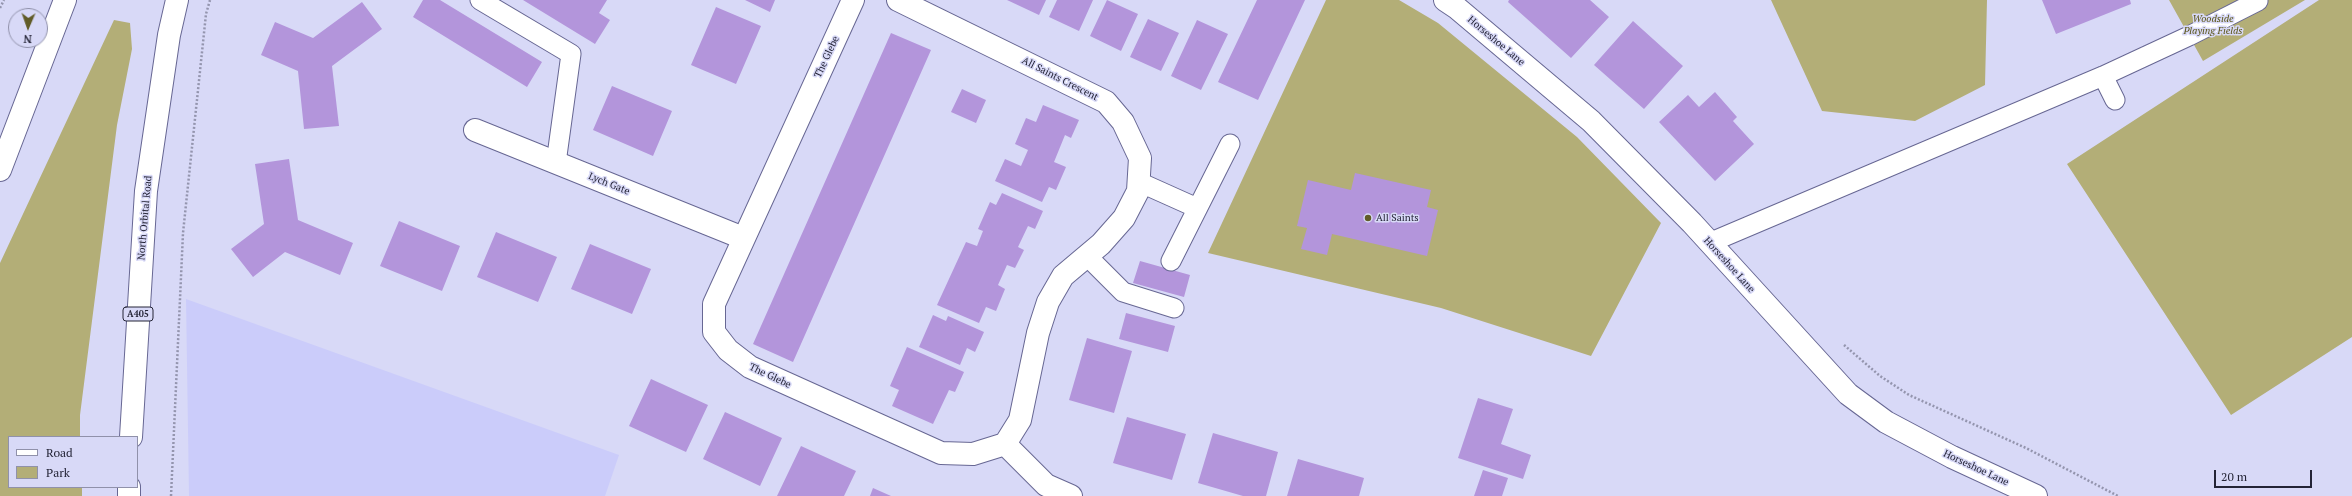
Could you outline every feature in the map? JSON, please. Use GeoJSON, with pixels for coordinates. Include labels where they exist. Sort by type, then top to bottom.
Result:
{"type":"FeatureCollection","features":[{"type":"Feature","properties":{"kind":"main road"},"geometry":{"type":"LineString","coordinates":[[0,170],[65,0]]}},
{"type":"Feature","properties":{"kind":"main road","name":"North Orbital Road"},"geometry":{"type":"LineString","coordinates":[[131,436],[146,191],[169,35],[177,0]]}},
{"type":"Feature","properties":{"kind":"main road","name":"The Glebe"},"geometry":{"type":"LineString","coordinates":[[853,0],[714,304],[714,332],[728,350],[744,363],[941,453],[973,454],[1005,444]]}},
{"type":"Feature","properties":{"kind":"main road","name":"All Saints Crescent"},"geometry":{"type":"LineString","coordinates":[[898,0],[1106,102],[1123,122],[1140,158],[1138,191],[1124,218],[1087,256],[1063,276],[1048,302],[1038,333],[1020,420],[1005,444]]}},
{"type":"Feature","properties":{"kind":"main road","name":"Horseshoe Lane"},"geometry":{"type":"LineString","coordinates":[[1455,2],[1591,121],[1692,223],[1848,394],[1886,422],[1952,457],[2036,496]]}},
{"type":"Feature","properties":{"kind":"main road","name":"Lych Gate"},"geometry":{"type":"LineString","coordinates":[[475,130],[743,238]]}},
{"type":"Feature","properties":{"kind":"main road"},"geometry":{"type":"LineString","coordinates":[[1005,444],[1046,485],[1071,496]]}},
{"type":"Feature","properties":{"kind":"lane"},"geometry":{"type":"LineString","coordinates":[[480,0],[571,54],[556,163]]}},
{"type":"Feature","properties":{"kind":"lane"},"geometry":{"type":"LineString","coordinates":[[1709,243],[2103,76],[2189,36],[2258,1]]}},
{"type":"Feature","properties":{"kind":"lane"},"geometry":{"type":"LineString","coordinates":[[2103,76],[2115,100]]}},
{"type":"Feature","properties":{"kind":"lane"},"geometry":{"type":"LineString","coordinates":[[1171,261],[1230,144]]}},
{"type":"Feature","properties":{"kind":"lane"},"geometry":{"type":"LineString","coordinates":[[1138,182],[1197,208]]}},
{"type":"Feature","properties":{"kind":"lane"},"geometry":{"type":"LineString","coordinates":[[1087,256],[1123,292],[1174,308]]}},
{"type":"Feature","properties":{"kind":"path"},"geometry":{"type":"LineString","coordinates":[[0,8],[4,0]]}},
{"type":"Feature","properties":{"kind":"path"},"geometry":{"type":"LineString","coordinates":[[171,496],[183,233],[206,14],[210,0]]}},
{"type":"Feature","properties":{"kind":"path"},"geometry":{"type":"LineString","coordinates":[[1840,341],[1880,376],[1909,395],[2026,448],[2118,496]]}},
{"type":"Feature","properties":{"kind":"shaded area"},"geometry":{"type":"Polygon","coordinates":[[[186,299],[619,455],[605,496],[189,496],[186,299]]]}},
{"type":"Feature","properties":{"kind":"green space"},"geometry":{"type":"Polygon","coordinates":[[[1326,0],[1399,0],[1438,23],[1577,137],[1661,223],[1591,356],[1441,308],[1208,253],[1326,0]]]}},
{"type":"Feature","properties":{"kind":"green space"},"geometry":{"type":"Polygon","coordinates":[[[1771,0],[1987,0],[1985,85],[1915,121],[1822,111],[1771,0]]]}},
{"type":"Feature","properties":{"kind":"green space","name":"Woodside Playing Fields"},"geometry":{"type":"Polygon","coordinates":[[[2169,0],[2305,0],[2203,61],[2169,0]]]}},
{"type":"Feature","properties":{"kind":"green space"},"geometry":{"type":"Polygon","coordinates":[[[2319,0],[2352,0],[2352,337],[2231,415],[2067,164],[2319,0]]]}},
{"type":"Feature","properties":{"kind":"green space"},"geometry":{"type":"Polygon","coordinates":[[[114,20],[130,23],[132,49],[117,125],[80,415],[80,436],[8,436],[8,488],[82,488],[82,496],[0,496],[0,263],[114,20]]]}},
{"type":"Feature","properties":{"kind":"building"},"geometry":{"type":"Polygon","coordinates":[[[423,0],[440,0],[542,62],[527,87],[413,17],[423,0]]]}},
{"type":"Feature","properties":{"kind":"building"},"geometry":{"type":"Polygon","coordinates":[[[523,0],[607,0],[599,13],[610,20],[595,44],[523,0]]]}},
{"type":"Feature","properties":{"kind":"building"},"geometry":{"type":"Polygon","coordinates":[[[745,0],[775,0],[770,12],[745,0]]]}},
{"type":"Feature","properties":{"kind":"building"},"geometry":{"type":"Polygon","coordinates":[[[1007,0],[1046,0],[1039,15],[1007,0]]]}},
{"type":"Feature","properties":{"kind":"building"},"geometry":{"type":"Polygon","coordinates":[[[1057,0],[1093,0],[1079,31],[1049,17],[1057,0]]]}},
{"type":"Feature","properties":{"kind":"building"},"geometry":{"type":"Polygon","coordinates":[[[1107,0],[1138,14],[1121,51],[1090,36],[1107,0]]]}},
{"type":"Feature","properties":{"kind":"building"},"geometry":{"type":"Polygon","coordinates":[[[1257,0],[1305,0],[1258,100],[1218,82],[1257,0]]]}},
{"type":"Feature","properties":{"kind":"building"},"geometry":{"type":"Polygon","coordinates":[[[1509,0],[1590,0],[1609,17],[1571,58],[1508,2],[1509,0]]]}},
{"type":"Feature","properties":{"kind":"building"},"geometry":{"type":"Polygon","coordinates":[[[2042,0],[2130,0],[2131,4],[2056,34],[2042,0]]]}},
{"type":"Feature","properties":{"kind":"building"},"geometry":{"type":"Polygon","coordinates":[[[362,2],[382,29],[332,66],[339,126],[304,129],[298,71],[261,55],[275,22],[313,38],[362,2]]]}},
{"type":"Feature","properties":{"kind":"building"},"geometry":{"type":"Polygon","coordinates":[[[716,7],[761,26],[736,84],[691,65],[716,7]]]}},
{"type":"Feature","properties":{"kind":"building"},"geometry":{"type":"Polygon","coordinates":[[[1148,19],[1179,33],[1161,71],[1130,57],[1148,19]]]}},
{"type":"Feature","properties":{"kind":"building"},"geometry":{"type":"Polygon","coordinates":[[[1197,20],[1228,34],[1201,90],[1171,76],[1197,20]]]}},
{"type":"Feature","properties":{"kind":"building"},"geometry":{"type":"Polygon","coordinates":[[[1633,21],[1683,66],[1644,109],[1594,65],[1633,21]]]}},
{"type":"Feature","properties":{"kind":"building"},"geometry":{"type":"Polygon","coordinates":[[[891,33],[931,50],[793,362],[753,344],[891,33]]]}},
{"type":"Feature","properties":{"kind":"building"},"geometry":{"type":"Polygon","coordinates":[[[612,86],[672,111],[653,156],[593,130],[612,86]]]}},
{"type":"Feature","properties":{"kind":"building"},"geometry":{"type":"Polygon","coordinates":[[[962,89],[986,100],[976,123],[951,112],[962,89]]]}},
{"type":"Feature","properties":{"kind":"building"},"geometry":{"type":"Polygon","coordinates":[[[1715,92],[1737,117],[1733,121],[1754,144],[1715,181],[1659,122],[1688,95],[1699,107],[1715,92]]]}},
{"type":"Feature","properties":{"kind":"building"},"geometry":{"type":"Polygon","coordinates":[[[1043,105],[1079,120],[1071,138],[1065,135],[1054,162],[1066,167],[1056,190],[1049,187],[1042,202],[995,181],[1005,159],[1021,166],[1028,150],[1015,144],[1026,118],[1036,122],[1043,105]]]}},
{"type":"Feature","properties":{"kind":"building"},"geometry":{"type":"Polygon","coordinates":[[[289,159],[298,220],[353,243],[340,275],[285,252],[253,277],[231,249],[264,224],[255,164],[289,159]]]}},
{"type":"Feature","properties":{"kind":"building","name":"All Saints"},"geometry":{"type":"Polygon","coordinates":[[[1355,173],[1431,190],[1427,207],[1438,210],[1427,256],[1332,234],[1327,255],[1301,249],[1307,228],[1297,226],[1308,180],[1351,190],[1355,173]]]}},
{"type":"Feature","properties":{"kind":"building"},"geometry":{"type":"Polygon","coordinates":[[[1002,193],[1043,211],[1035,229],[1028,226],[1018,247],[1024,250],[1015,268],[1007,265],[998,285],[1005,289],[996,311],[986,307],[979,323],[937,305],[966,242],[977,246],[983,231],[978,229],[990,202],[996,205],[1002,193]]]}},
{"type":"Feature","properties":{"kind":"building"},"geometry":{"type":"Polygon","coordinates":[[[399,221],[460,246],[442,291],[380,266],[399,221]]]}},
{"type":"Feature","properties":{"kind":"building"},"geometry":{"type":"Polygon","coordinates":[[[496,232],[557,257],[538,302],[477,277],[496,232]]]}},
{"type":"Feature","properties":{"kind":"building"},"geometry":{"type":"Polygon","coordinates":[[[590,244],[651,269],[632,314],[571,289],[590,244]]]}},
{"type":"Feature","properties":{"kind":"building"},"geometry":{"type":"Polygon","coordinates":[[[1140,261],[1190,275],[1184,297],[1133,283],[1140,261]]]}},
{"type":"Feature","properties":{"kind":"building"},"geometry":{"type":"Polygon","coordinates":[[[1126,313],[1175,326],[1168,352],[1119,339],[1126,313]]]}},
{"type":"Feature","properties":{"kind":"building"},"geometry":{"type":"Polygon","coordinates":[[[933,315],[946,321],[948,316],[984,332],[975,352],[967,348],[960,365],[919,347],[933,315]]]}},
{"type":"Feature","properties":{"kind":"building"},"geometry":{"type":"Polygon","coordinates":[[[1087,338],[1132,351],[1114,413],[1069,400],[1087,338]]]}},
{"type":"Feature","properties":{"kind":"building"},"geometry":{"type":"Polygon","coordinates":[[[907,347],[964,372],[955,392],[949,390],[933,424],[892,406],[899,390],[890,386],[907,347]]]}},
{"type":"Feature","properties":{"kind":"building"},"geometry":{"type":"Polygon","coordinates":[[[651,379],[708,405],[686,452],[629,426],[651,379]]]}},
{"type":"Feature","properties":{"kind":"building"},"geometry":{"type":"Polygon","coordinates":[[[1478,398],[1513,409],[1501,444],[1531,455],[1523,479],[1458,458],[1478,398]]]}},
{"type":"Feature","properties":{"kind":"building"},"geometry":{"type":"Polygon","coordinates":[[[725,412],[782,438],[760,486],[703,459],[725,412]]]}},
{"type":"Feature","properties":{"kind":"building"},"geometry":{"type":"Polygon","coordinates":[[[1127,417],[1186,434],[1172,480],[1113,463],[1127,417]]]}},
{"type":"Feature","properties":{"kind":"building"},"geometry":{"type":"Polygon","coordinates":[[[1213,433],[1278,452],[1266,496],[1243,496],[1198,483],[1213,433]]]}},
{"type":"Feature","properties":{"kind":"building"},"geometry":{"type":"Polygon","coordinates":[[[801,446],[856,471],[844,496],[777,496],[801,446]]]}},
{"type":"Feature","properties":{"kind":"building"},"geometry":{"type":"Polygon","coordinates":[[[1298,459],[1364,478],[1359,496],[1287,496],[1298,459]]]}},
{"type":"Feature","properties":{"kind":"building"},"geometry":{"type":"Polygon","coordinates":[[[1483,470],[1508,478],[1502,496],[1474,496],[1483,470]]]}},
{"type":"Feature","properties":{"kind":"building"},"geometry":{"type":"Polygon","coordinates":[[[873,488],[891,496],[870,496],[873,488]]]}},
{"type":"Feature","properties":{"kind":"place","name":"All Saints"},"geometry":{"type":"Point","coordinates":[1368,218]}}]}
